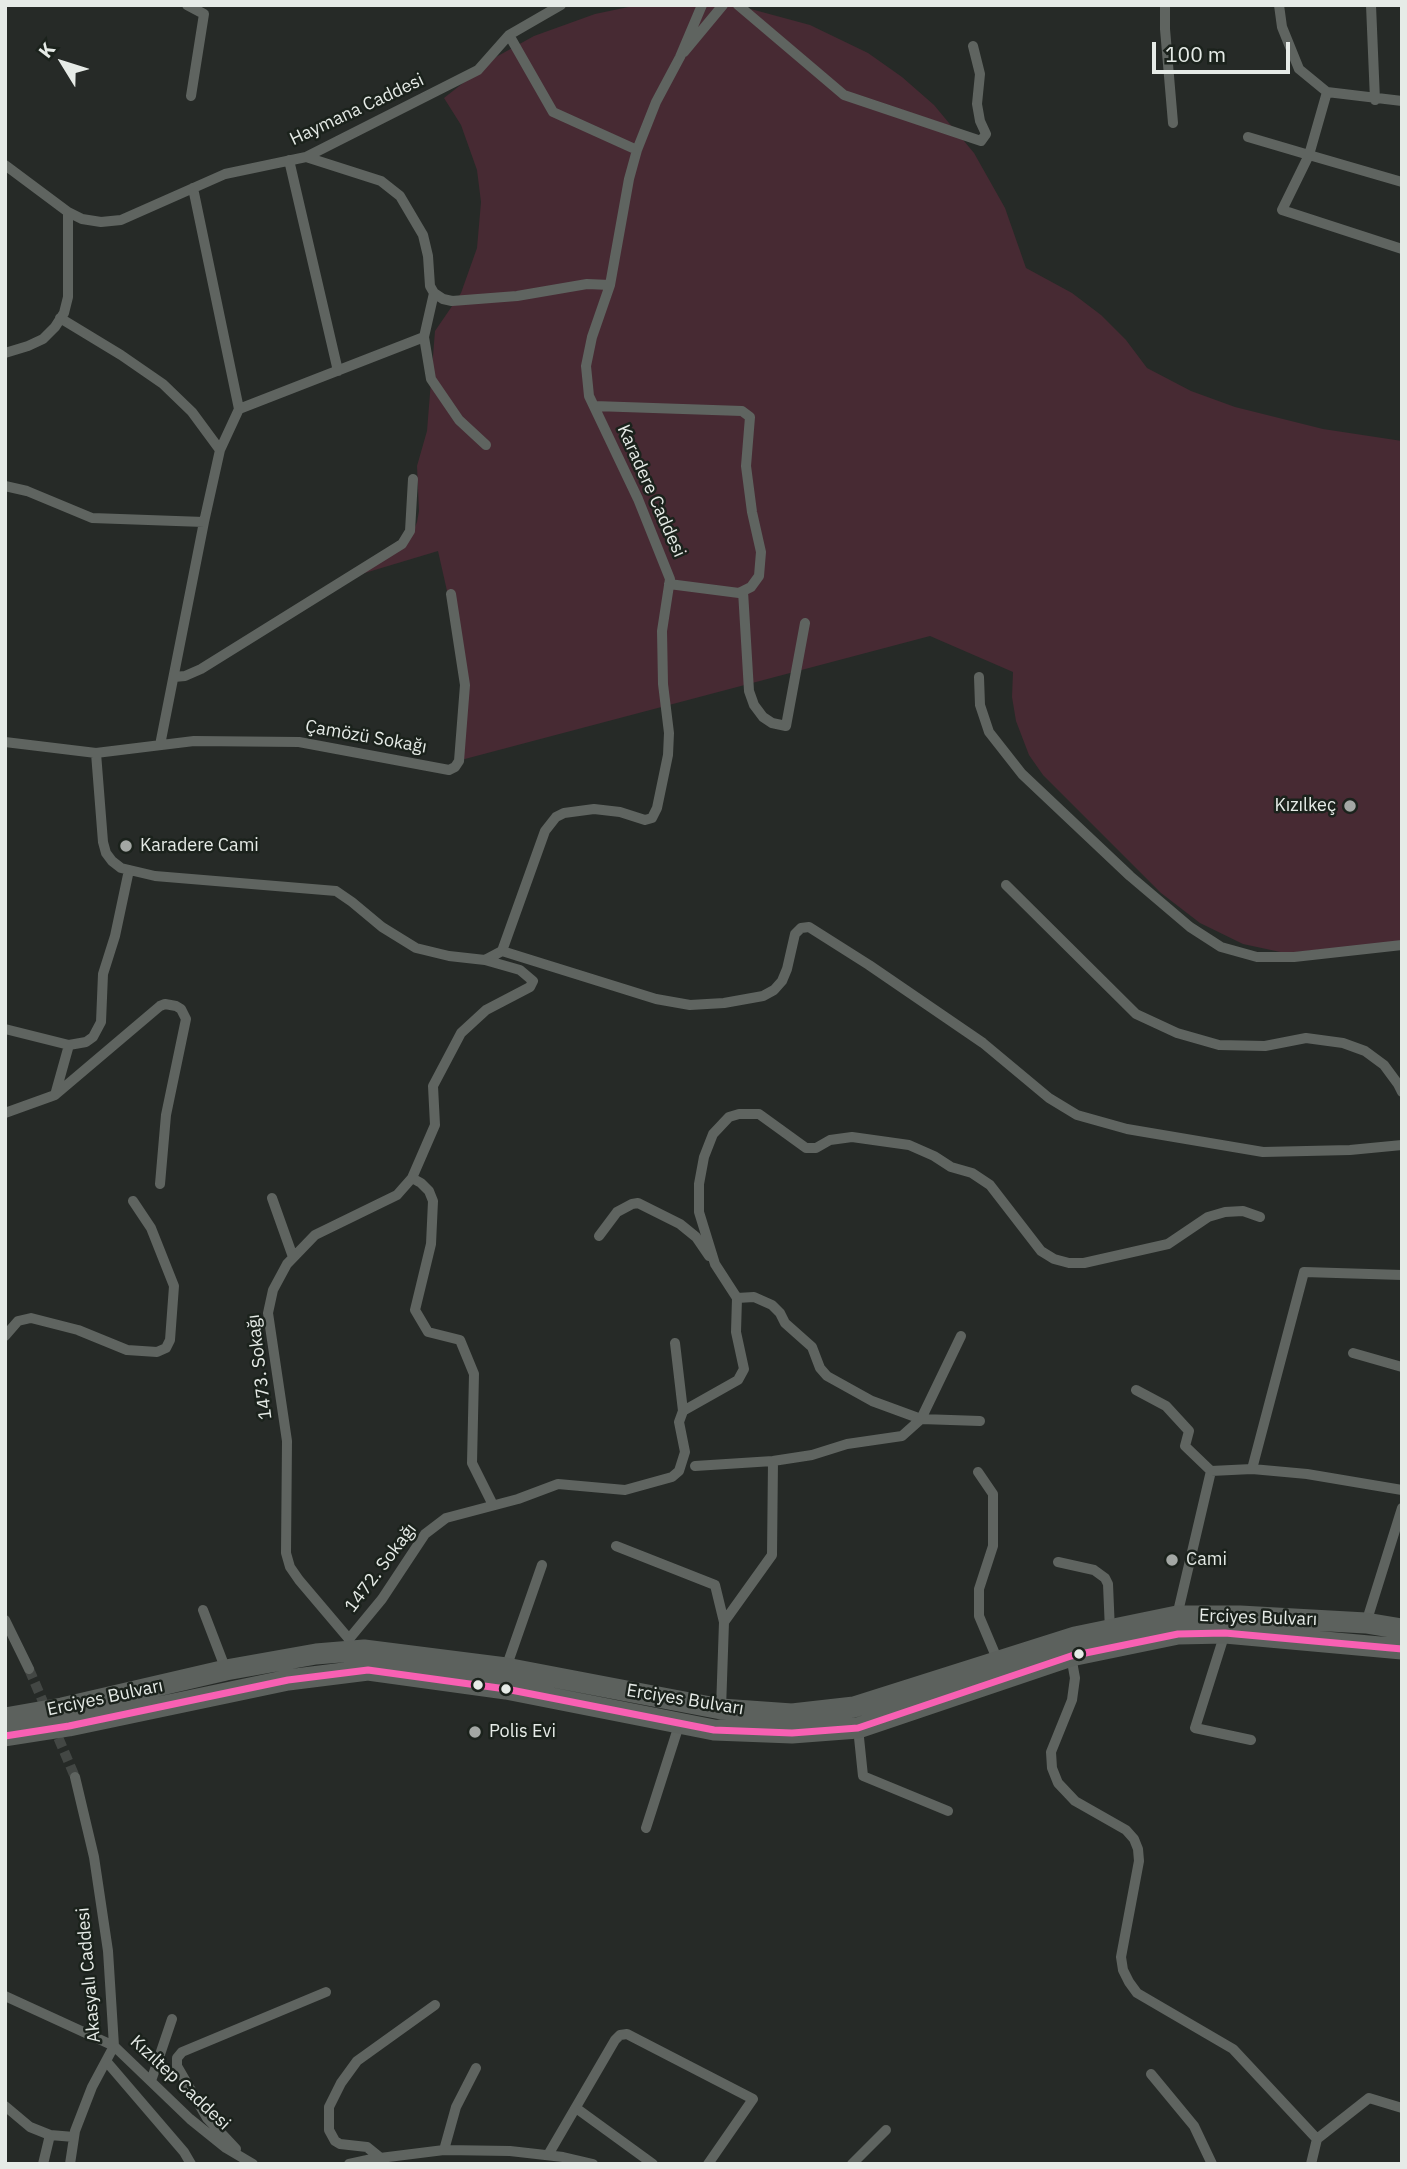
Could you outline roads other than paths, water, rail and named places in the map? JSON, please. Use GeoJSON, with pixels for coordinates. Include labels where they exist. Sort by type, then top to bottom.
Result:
{"type":"FeatureCollection","features":[{"type":"Feature","properties":{"kind":"highway","name":"Erciyes Bulvarı"},"geometry":{"type":"LineString","coordinates":[[5,1718],[350,1645],[365,1650],[506,1668],[721,1709],[792,1714],[854,1707],[1075,1637],[1177,1616],[1240,1616],[1366,1623],[1402,1629]]}},
{"type":"Feature","properties":{"kind":"highway","name":"Erciyes Bulvarı"},"geometry":{"type":"LineString","coordinates":[[5,1736],[69,1726],[288,1680],[369,1670],[506,1689],[726,1732],[792,1733],[858,1728],[1071,1656],[1178,1634],[1225,1633],[1402,1649]]}},
{"type":"Feature","properties":{"kind":"street"},"geometry":{"type":"LineString","coordinates":[[187,5],[204,14],[191,96]]}},
{"type":"Feature","properties":{"kind":"street","name":"Haymana Caddesi"},"geometry":{"type":"LineString","coordinates":[[5,165],[68,212],[82,219],[101,222],[121,220],[225,174],[306,157],[478,70],[509,35],[561,5]]}},
{"type":"Feature","properties":{"kind":"street"},"geometry":{"type":"LineString","coordinates":[[680,57],[702,5]]}},
{"type":"Feature","properties":{"kind":"street"},"geometry":{"type":"LineString","coordinates":[[680,57],[723,5]]}},
{"type":"Feature","properties":{"kind":"street"},"geometry":{"type":"LineString","coordinates":[[738,5],[844,95],[981,141],[986,136],[977,104],[980,74],[974,46]]}},
{"type":"Feature","properties":{"kind":"street"},"geometry":{"type":"LineString","coordinates":[[1166,5],[1165,29],[1173,123]]}},
{"type":"Feature","properties":{"kind":"street"},"geometry":{"type":"LineString","coordinates":[[1279,5],[1282,27],[1299,69],[1327,92],[1402,102]]}},
{"type":"Feature","properties":{"kind":"street"},"geometry":{"type":"LineString","coordinates":[[1371,5],[1375,100]]}},
{"type":"Feature","properties":{"kind":"street"},"geometry":{"type":"LineString","coordinates":[[509,35],[553,112],[637,150]]}},
{"type":"Feature","properties":{"kind":"street","name":"Karadere Caddesi"},"geometry":{"type":"LineString","coordinates":[[502,951],[545,831],[556,817],[564,813],[594,809],[620,812],[645,820],[652,818],[656,812],[668,755],[669,733],[664,709],[663,631],[670,579],[638,499],[589,396],[586,366],[592,337],[610,285],[629,179],[637,150],[656,102],[680,57]]}},
{"type":"Feature","properties":{"kind":"street"},"geometry":{"type":"LineString","coordinates":[[1327,92],[1309,155],[1282,210],[1402,249]]}},
{"type":"Feature","properties":{"kind":"street"},"geometry":{"type":"LineString","coordinates":[[1248,137],[1402,182]]}},
{"type":"Feature","properties":{"kind":"street"},"geometry":{"type":"LineString","coordinates":[[306,157],[381,181],[400,196],[423,235],[428,256],[428,277],[434,293],[424,337],[431,379],[459,420],[486,445]]}},
{"type":"Feature","properties":{"kind":"street"},"geometry":{"type":"LineString","coordinates":[[289,160],[338,370]]}},
{"type":"Feature","properties":{"kind":"street"},"geometry":{"type":"LineString","coordinates":[[160,745],[220,450],[239,410],[193,188]]}},
{"type":"Feature","properties":{"kind":"street"},"geometry":{"type":"LineString","coordinates":[[5,353],[43,339],[60,318],[68,297],[68,212]]}},
{"type":"Feature","properties":{"kind":"street"},"geometry":{"type":"LineString","coordinates":[[434,293],[452,301],[517,296],[587,284],[610,285]]}},
{"type":"Feature","properties":{"kind":"street"},"geometry":{"type":"LineString","coordinates":[[60,318],[163,384],[192,412],[220,450]]}},
{"type":"Feature","properties":{"kind":"street"},"geometry":{"type":"LineString","coordinates":[[239,410],[424,337]]}},
{"type":"Feature","properties":{"kind":"street"},"geometry":{"type":"LineString","coordinates":[[594,407],[742,411],[751,419],[746,466],[761,551],[759,576],[751,587],[739,593],[669,584]]}},
{"type":"Feature","properties":{"kind":"street"},"geometry":{"type":"LineString","coordinates":[[174,677],[185,676],[201,669],[402,544],[410,531],[413,480]]}},
{"type":"Feature","properties":{"kind":"street"},"geometry":{"type":"LineString","coordinates":[[5,485],[92,518],[204,522]]}},
{"type":"Feature","properties":{"kind":"street"},"geometry":{"type":"LineString","coordinates":[[743,592],[748,691],[754,705],[763,717],[772,723],[786,726],[805,623]]}},
{"type":"Feature","properties":{"kind":"street","name":"Çamözü Sokağı"},"geometry":{"type":"LineString","coordinates":[[96,753],[194,741],[299,742],[452,769],[459,761],[465,685],[451,594]]}},
{"type":"Feature","properties":{"kind":"street"},"geometry":{"type":"LineString","coordinates":[[979,677],[980,705],[989,732],[1022,774],[1130,876],[1221,947],[1257,957],[1294,957],[1402,945]]}},
{"type":"Feature","properties":{"kind":"street"},"geometry":{"type":"LineString","coordinates":[[5,742],[96,753],[106,853],[121,868],[155,876],[336,891],[382,928],[416,948],[449,956],[485,960],[502,951],[656,999],[690,1005],[724,1003],[764,996],[774,990],[787,969],[795,934],[800,928],[808,928],[858,958],[983,1043],[1049,1098],[1077,1115],[1127,1129],[1263,1152],[1350,1150],[1402,1145]]}},
{"type":"Feature","properties":{"kind":"street"},"geometry":{"type":"LineString","coordinates":[[5,1029],[69,1045],[86,1042],[98,1030],[101,1021],[103,974],[115,936],[129,870]]}},
{"type":"Feature","properties":{"kind":"street"},"geometry":{"type":"LineString","coordinates":[[1006,885],[1136,1014],[1177,1033],[1219,1045],[1265,1046],[1306,1038],[1343,1043],[1365,1051],[1384,1065],[1402,1092]]}},
{"type":"Feature","properties":{"kind":"street","name":"1473. Sokağı"},"geometry":{"type":"LineString","coordinates":[[350,1645],[299,1580],[290,1567],[286,1553],[287,1441],[268,1313],[273,1290],[287,1264],[315,1235],[397,1195],[412,1178],[435,1125],[433,1086],[461,1033],[486,1010],[533,983],[531,978],[520,970],[485,960]]}},
{"type":"Feature","properties":{"kind":"street"},"geometry":{"type":"LineString","coordinates":[[5,1112],[55,1095],[160,1006],[171,1004],[181,1009],[186,1019],[166,1115],[160,1184]]}},
{"type":"Feature","properties":{"kind":"street"},"geometry":{"type":"LineString","coordinates":[[55,1095],[69,1045]]}},
{"type":"Feature","properties":{"kind":"street"},"geometry":{"type":"LineString","coordinates":[[715,1264],[699,1212],[699,1184],[704,1157],[713,1134],[720,1125],[729,1117],[749,1112],[760,1114],[806,1148],[816,1148],[841,1137],[897,1142],[922,1150],[951,1167],[972,1173],[990,1185],[1041,1251],[1054,1259],[1069,1263],[1084,1263],[1168,1244],[1208,1217],[1225,1212],[1243,1212],[1260,1217]]}},
{"type":"Feature","properties":{"kind":"street"},"geometry":{"type":"LineString","coordinates":[[412,1178],[429,1191],[433,1201],[431,1244],[415,1310],[428,1332],[460,1340],[474,1374],[472,1463],[493,1505]]}},
{"type":"Feature","properties":{"kind":"street"},"geometry":{"type":"LineString","coordinates":[[272,1198],[293,1257]]}},
{"type":"Feature","properties":{"kind":"street"},"geometry":{"type":"LineString","coordinates":[[5,1336],[18,1321],[31,1318],[78,1330],[127,1350],[158,1352],[166,1348],[170,1340],[174,1286],[150,1228],[134,1201]]}},
{"type":"Feature","properties":{"kind":"street"},"geometry":{"type":"LineString","coordinates":[[599,1236],[617,1212],[632,1204],[645,1205],[680,1223],[696,1237],[737,1298],[736,1332],[744,1365],[743,1374],[738,1380],[683,1411]]}},
{"type":"Feature","properties":{"kind":"street"},"geometry":{"type":"LineString","coordinates":[[1252,1469],[1304,1272],[1402,1275]]}},
{"type":"Feature","properties":{"kind":"street"},"geometry":{"type":"LineString","coordinates":[[737,1298],[754,1297],[772,1305],[785,1323],[812,1347],[815,1358],[827,1376],[872,1401],[921,1419],[980,1421]]}},
{"type":"Feature","properties":{"kind":"street"},"geometry":{"type":"LineString","coordinates":[[695,1466],[774,1461],[812,1455],[847,1444],[902,1436],[921,1419],[961,1336]]}},
{"type":"Feature","properties":{"kind":"street","name":"1472. Sokağı"},"geometry":{"type":"LineString","coordinates":[[350,1645],[425,1534],[446,1518],[558,1484],[625,1490],[672,1478],[683,1462],[684,1440],[679,1422],[683,1411],[675,1343]]}},
{"type":"Feature","properties":{"kind":"street"},"geometry":{"type":"LineString","coordinates":[[1353,1353],[1402,1367]]}},
{"type":"Feature","properties":{"kind":"street"},"geometry":{"type":"LineString","coordinates":[[1136,1390],[1166,1406],[1189,1431],[1185,1446],[1211,1471],[1252,1469],[1307,1474],[1402,1490]]}},
{"type":"Feature","properties":{"kind":"street"},"geometry":{"type":"LineString","coordinates":[[724,1622],[772,1555],[774,1461]]}},
{"type":"Feature","properties":{"kind":"street"},"geometry":{"type":"LineString","coordinates":[[1177,1616],[1211,1471]]}},
{"type":"Feature","properties":{"kind":"street"},"geometry":{"type":"LineString","coordinates":[[978,1472],[993,1493],[993,1546],[979,1589],[979,1616],[998,1661]]}},
{"type":"Feature","properties":{"kind":"street"},"geometry":{"type":"LineString","coordinates":[[1366,1623],[1402,1508]]}},
{"type":"Feature","properties":{"kind":"street"},"geometry":{"type":"LineString","coordinates":[[615,1546],[715,1585],[724,1622],[721,1709]]}},
{"type":"Feature","properties":{"kind":"street"},"geometry":{"type":"LineString","coordinates":[[1058,1562],[1094,1570],[1105,1578],[1108,1584],[1110,1630]]}},
{"type":"Feature","properties":{"kind":"street"},"geometry":{"type":"LineString","coordinates":[[506,1668],[542,1565]]}},
{"type":"Feature","properties":{"kind":"street"},"geometry":{"type":"LineString","coordinates":[[203,1609],[226,1671]]}},
{"type":"Feature","properties":{"kind":"street"},"geometry":{"type":"LineString","coordinates":[[5,1620],[30,1669]]}},
{"type":"Feature","properties":{"kind":"street"},"geometry":{"type":"LineString","coordinates":[[1225,1633],[1195,1728],[1251,1740]]}},
{"type":"Feature","properties":{"kind":"street"},"geometry":{"type":"LineString","coordinates":[[1071,1656],[1074,1678],[1072,1700],[1051,1752],[1052,1768],[1058,1783],[1075,1801],[1126,1830],[1138,1849],[1139,1861],[1121,1957],[1129,1982],[1138,1993],[1233,2049],[1317,2139]]}},
{"type":"Feature","properties":{"kind":"street"},"geometry":{"type":"LineString","coordinates":[[646,1828],[680,1723]]}},
{"type":"Feature","properties":{"kind":"street"},"geometry":{"type":"LineString","coordinates":[[858,1728],[863,1776],[948,1811]]}},
{"type":"Feature","properties":{"kind":"street","name":"Akasyalı Caddesi"},"geometry":{"type":"LineString","coordinates":[[70,2164],[74,2137],[92,2088],[114,2046],[108,1951],[94,1857],[75,1777]]}},
{"type":"Feature","properties":{"kind":"street"},"geometry":{"type":"LineString","coordinates":[[251,2163],[207,2118],[177,2066],[177,2058],[182,2052],[326,1992]]}},
{"type":"Feature","properties":{"kind":"street","name":"Kızıltep Caddesi"},"geometry":{"type":"LineString","coordinates":[[5,1996],[114,2046],[217,2141],[251,2163]]}},
{"type":"Feature","properties":{"kind":"street"},"geometry":{"type":"LineString","coordinates":[[383,2161],[367,2147],[335,2141],[329,2130],[329,2107],[341,2083],[357,2062],[435,2005]]}},
{"type":"Feature","properties":{"kind":"street"},"geometry":{"type":"LineString","coordinates":[[151,2081],[172,2019]]}},
{"type":"Feature","properties":{"kind":"street"},"geometry":{"type":"LineString","coordinates":[[548,2155],[617,2037],[630,2034],[753,2099],[708,2164]]}},
{"type":"Feature","properties":{"kind":"street"},"geometry":{"type":"LineString","coordinates":[[106,2061],[184,2152],[191,2164]]}},
{"type":"Feature","properties":{"kind":"street"},"geometry":{"type":"LineString","coordinates":[[444,2150],[456,2107],[477,2068]]}},
{"type":"Feature","properties":{"kind":"street"},"geometry":{"type":"LineString","coordinates":[[1151,2074],[1194,2126],[1212,2164]]}},
{"type":"Feature","properties":{"kind":"street"},"geometry":{"type":"LineString","coordinates":[[1311,2164],[1317,2139],[1369,2098],[1402,2108]]}},
{"type":"Feature","properties":{"kind":"street"},"geometry":{"type":"LineString","coordinates":[[5,2106],[30,2127],[50,2134],[74,2137]]}},
{"type":"Feature","properties":{"kind":"street"},"geometry":{"type":"LineString","coordinates":[[576,2108],[653,2164]]}},
{"type":"Feature","properties":{"kind":"street"},"geometry":{"type":"LineString","coordinates":[[852,2164],[886,2130]]}},
{"type":"Feature","properties":{"kind":"street"},"geometry":{"type":"LineString","coordinates":[[43,2164],[50,2134]]}},
{"type":"Feature","properties":{"kind":"street"},"geometry":{"type":"LineString","coordinates":[[349,2164],[444,2150],[510,2151],[593,2164]]}},
{"type":"Feature","properties":{"kind":"tunnel"},"geometry":{"type":"LineString","coordinates":[[29,1669],[75,1777]]}},
{"type":"Feature","properties":{"kind":"place","name":"Kızılkeç"},"geometry":{"type":"Point","coordinates":[1350,806]}},
{"type":"Feature","properties":{"kind":"place","name":"Karadere Cami"},"geometry":{"type":"Point","coordinates":[126,846]}},
{"type":"Feature","properties":{"kind":"place","name":"Cami"},"geometry":{"type":"Point","coordinates":[1172,1560]}},
{"type":"Feature","properties":{"kind":"place","name":"Polis Evi"},"geometry":{"type":"Point","coordinates":[475,1732]}}]}
